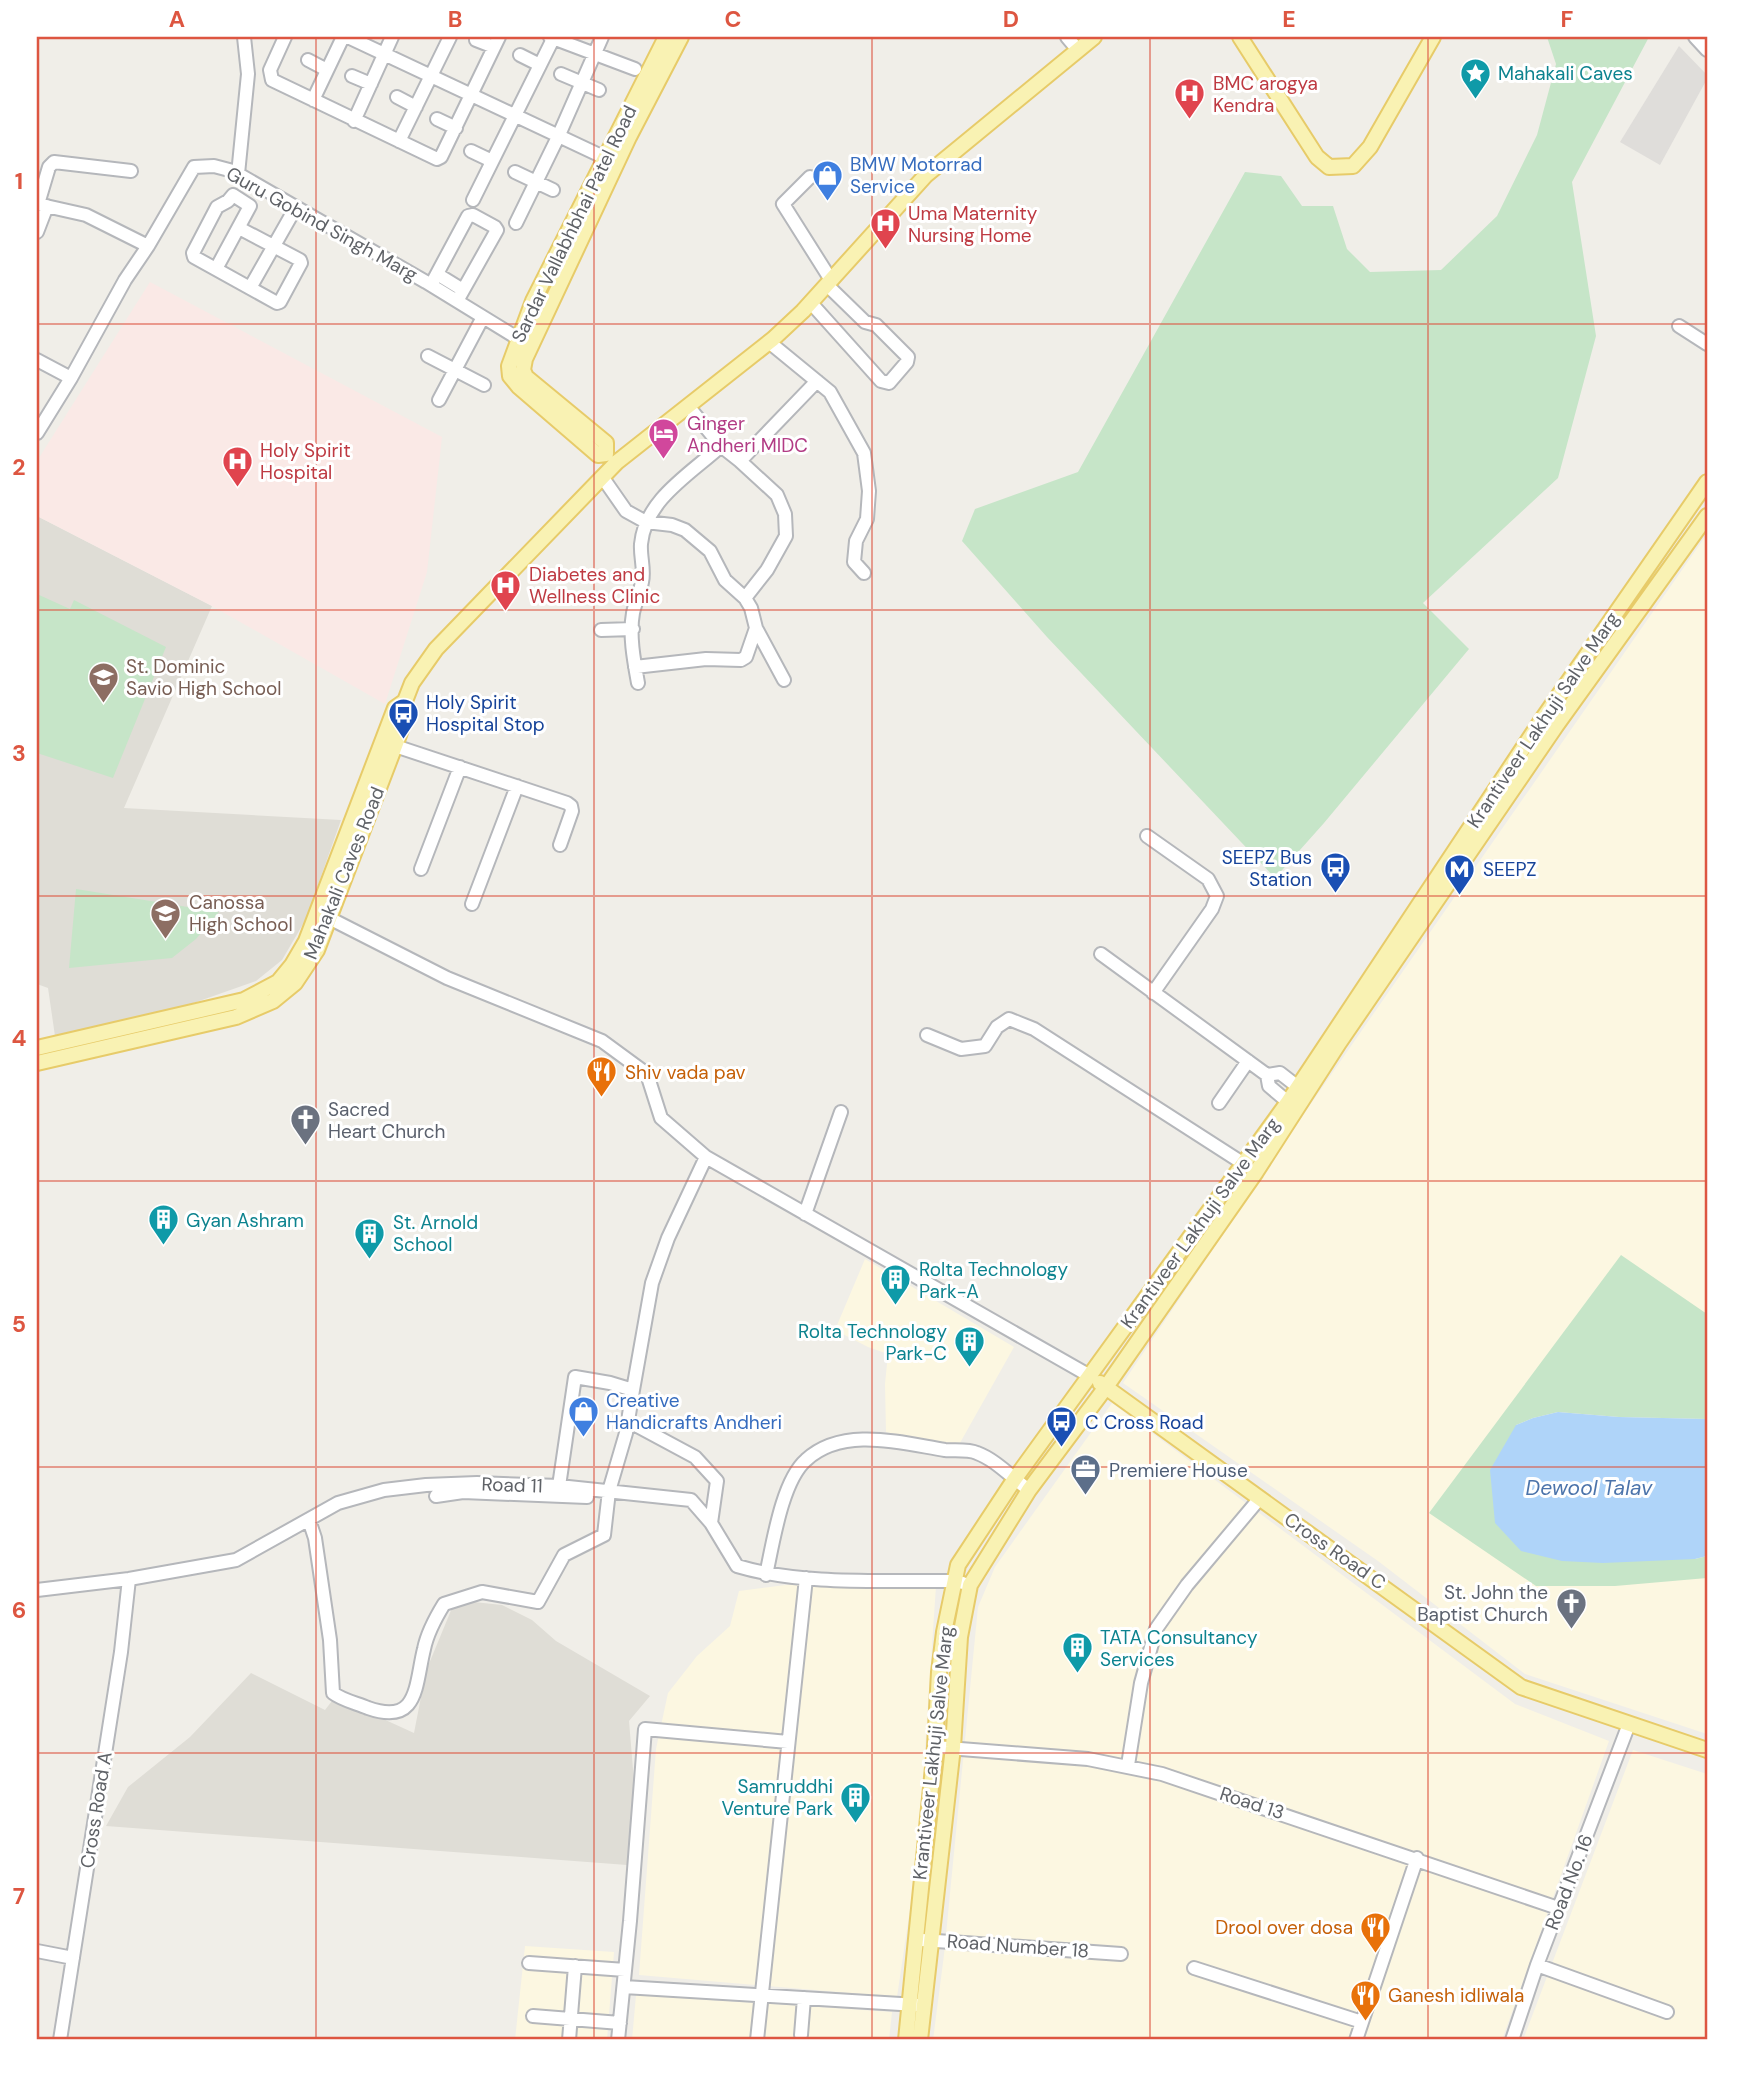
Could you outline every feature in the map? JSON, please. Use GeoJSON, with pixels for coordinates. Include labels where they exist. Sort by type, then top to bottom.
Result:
{"type":"FeatureCollection","features":[{"type":"Feature","properties":{"kind":"main road","name":"Sardar Vallabhbhai Patel Road"},"geometry":{"type":"LineString","coordinates":[[612,458],[606,443],[526,377],[523,370],[525,359],[666,37]]}},
{"type":"Feature","properties":{"kind":"main road","name":"Sardar Vallabhbhai Patel Road"},"geometry":{"type":"LineString","coordinates":[[612,458],[598,455],[519,387],[510,376],[511,356],[533,301],[681,37]]}},
{"type":"Feature","properties":{"kind":"main road","name":"Mahakali Caves Road"},"geometry":{"type":"LineString","coordinates":[[37,1063],[236,1017],[273,1001],[295,983],[317,950],[329,918],[389,744],[395,708],[405,701],[412,682],[436,649],[603,478],[612,458],[688,406],[769,342],[811,303],[926,175],[1094,37]]}},
{"type":"Feature","properties":{"kind":"main road"},"geometry":{"type":"LineString","coordinates":[[1240,37],[1317,157],[1329,167],[1353,166],[1370,147],[1433,37]]}},
{"type":"Feature","properties":{"kind":"main road","name":"Krantiveer Lakhuji Salve Marg"},"geometry":{"type":"LineString","coordinates":[[905,2040],[935,1747],[939,1672],[958,1565],[1014,1480],[1288,1102],[1542,718],[1707,482]]}},
{"type":"Feature","properties":{"kind":"main road","name":"Krantiveer Lakhuji Salve Marg"},"geometry":{"type":"LineString","coordinates":[[920,2040],[953,1747],[960,1637],[970,1585],[1029,1490],[1106,1387],[1256,1172],[1339,1043],[1556,726],[1707,516]]}},
{"type":"Feature","properties":{"kind":"main road"},"geometry":{"type":"LineString","coordinates":[[1542,718],[1556,726]]}},
{"type":"Feature","properties":{"kind":"main road","name":"Mahakali Caves Road"},"geometry":{"type":"LineString","coordinates":[[37,1048],[244,1000],[278,982],[306,941],[389,744]]}},
{"type":"Feature","properties":{"kind":"main road","name":"Cross Road C"},"geometry":{"type":"LineString","coordinates":[[1090,1376],[1521,1686],[1707,1751]]}},
{"type":"Feature","properties":{"kind":"street"},"geometry":{"type":"LineString","coordinates":[[238,174],[248,74],[244,37]]}},
{"type":"Feature","properties":{"kind":"street"},"geometry":{"type":"LineString","coordinates":[[285,37],[270,70],[270,78],[354,121],[439,159],[496,42],[476,40]]}},
{"type":"Feature","properties":{"kind":"street"},"geometry":{"type":"LineString","coordinates":[[313,100],[342,37]]}},
{"type":"Feature","properties":{"kind":"street"},"geometry":{"type":"LineString","coordinates":[[348,37],[611,160]]}},
{"type":"Feature","properties":{"kind":"street"},"geometry":{"type":"LineString","coordinates":[[354,121],[392,37]]}},
{"type":"Feature","properties":{"kind":"street"},"geometry":{"type":"LineString","coordinates":[[399,141],[450,37]]}},
{"type":"Feature","properties":{"kind":"street"},"geometry":{"type":"LineString","coordinates":[[473,200],[553,37],[635,69]]}},
{"type":"Feature","properties":{"kind":"street"},"geometry":{"type":"LineString","coordinates":[[516,223],[602,37]]}},
{"type":"Feature","properties":{"kind":"street"},"geometry":{"type":"LineString","coordinates":[[1067,37],[1078,50]]}},
{"type":"Feature","properties":{"kind":"street"},"geometry":{"type":"LineString","coordinates":[[1695,37],[1707,50]]}},
{"type":"Feature","properties":{"kind":"street"},"geometry":{"type":"LineString","coordinates":[[520,55],[540,65]]}},
{"type":"Feature","properties":{"kind":"street"},"geometry":{"type":"LineString","coordinates":[[308,60],[327,70]]}},
{"type":"Feature","properties":{"kind":"street"},"geometry":{"type":"LineString","coordinates":[[561,74],[599,90]]}},
{"type":"Feature","properties":{"kind":"street"},"geometry":{"type":"LineString","coordinates":[[352,76],[370,84]]}},
{"type":"Feature","properties":{"kind":"street"},"geometry":{"type":"LineString","coordinates":[[397,97],[416,107]]}},
{"type":"Feature","properties":{"kind":"street"},"geometry":{"type":"LineString","coordinates":[[437,120],[456,128]]}},
{"type":"Feature","properties":{"kind":"street"},"geometry":{"type":"LineString","coordinates":[[471,150],[492,161]]}},
{"type":"Feature","properties":{"kind":"street"},"geometry":{"type":"LineString","coordinates":[[37,232],[49,167],[54,162],[131,172]]}},
{"type":"Feature","properties":{"kind":"street","name":"Guru Gobind Singh Marg"},"geometry":{"type":"LineString","coordinates":[[37,433],[194,167],[214,166],[238,174],[434,280],[460,296],[483,317],[531,346]]}},
{"type":"Feature","properties":{"kind":"street"},"geometry":{"type":"LineString","coordinates":[[515,173],[553,190]]}},
{"type":"Feature","properties":{"kind":"street"},"geometry":{"type":"LineString","coordinates":[[810,177],[783,204],[829,282],[865,323],[876,325],[908,357],[907,362],[889,383],[881,381],[811,303]]}},
{"type":"Feature","properties":{"kind":"street"},"geometry":{"type":"LineString","coordinates":[[216,269],[250,205],[233,195],[218,206],[193,254],[216,269],[277,303],[280,302],[302,262],[239,228]]}},
{"type":"Feature","properties":{"kind":"street"},"geometry":{"type":"LineString","coordinates":[[41,204],[86,215],[148,246]]}},
{"type":"Feature","properties":{"kind":"street"},"geometry":{"type":"LineString","coordinates":[[250,288],[296,207]]}},
{"type":"Feature","properties":{"kind":"street"},"geometry":{"type":"LineString","coordinates":[[434,280],[468,216],[473,215],[495,227],[497,230],[460,296]]}},
{"type":"Feature","properties":{"kind":"street"},"geometry":{"type":"LineString","coordinates":[[439,401],[483,317]]}},
{"type":"Feature","properties":{"kind":"street"},"geometry":{"type":"LineString","coordinates":[[1679,326],[1707,344]]}},
{"type":"Feature","properties":{"kind":"street"},"geometry":{"type":"LineString","coordinates":[[769,342],[830,392],[864,453],[869,491],[867,519],[856,541],[854,562],[864,573]]}},
{"type":"Feature","properties":{"kind":"street"},"geometry":{"type":"LineString","coordinates":[[428,356],[484,385]]}},
{"type":"Feature","properties":{"kind":"street"},"geometry":{"type":"LineString","coordinates":[[37,360],[71,377]]}},
{"type":"Feature","properties":{"kind":"street"},"geometry":{"type":"LineString","coordinates":[[740,461],[817,381]]}},
{"type":"Feature","properties":{"kind":"street"},"geometry":{"type":"LineString","coordinates":[[688,406],[720,446],[777,495],[785,514],[786,536],[767,570],[745,598]]}},
{"type":"Feature","properties":{"kind":"street"},"geometry":{"type":"LineString","coordinates":[[638,683],[633,613],[643,578],[641,545],[646,522],[672,488],[720,446]]}},
{"type":"Feature","properties":{"kind":"street"},"geometry":{"type":"LineString","coordinates":[[603,478],[626,511],[646,522],[672,525],[685,530],[710,551],[725,580],[745,598],[751,608],[756,628],[784,680]]}},
{"type":"Feature","properties":{"kind":"street"},"geometry":{"type":"LineString","coordinates":[[635,667],[706,659],[741,660],[746,657],[756,628]]}},
{"type":"Feature","properties":{"kind":"street"},"geometry":{"type":"LineString","coordinates":[[601,630],[633,629]]}},
{"type":"Feature","properties":{"kind":"street"},"geometry":{"type":"LineString","coordinates":[[389,744],[571,806],[572,811],[559,845]]}},
{"type":"Feature","properties":{"kind":"street"},"geometry":{"type":"LineString","coordinates":[[421,869],[460,768]]}},
{"type":"Feature","properties":{"kind":"street"},"geometry":{"type":"LineString","coordinates":[[472,904],[517,786]]}},
{"type":"Feature","properties":{"kind":"street"},"geometry":{"type":"LineString","coordinates":[[1147,836],[1209,879],[1217,896],[1212,909],[1153,993]]}},
{"type":"Feature","properties":{"kind":"street"},"geometry":{"type":"LineString","coordinates":[[329,918],[447,978],[602,1041],[647,1074],[662,1118],[706,1157],[1090,1376]]}},
{"type":"Feature","properties":{"kind":"street"},"geometry":{"type":"LineString","coordinates":[[1101,954],[1267,1075],[1269,1086],[1288,1102]]}},
{"type":"Feature","properties":{"kind":"street"},"geometry":{"type":"LineString","coordinates":[[927,1035],[961,1049],[985,1046],[997,1027],[1009,1019],[1022,1024],[1034,1029],[1244,1164]]}},
{"type":"Feature","properties":{"kind":"street"},"geometry":{"type":"LineString","coordinates":[[1219,1102],[1248,1061]]}},
{"type":"Feature","properties":{"kind":"street"},"geometry":{"type":"LineString","coordinates":[[1267,1075],[1280,1073],[1298,1087]]}},
{"type":"Feature","properties":{"kind":"street"},"geometry":{"type":"LineString","coordinates":[[804,1214],[841,1112]]}},
{"type":"Feature","properties":{"kind":"street"},"geometry":{"type":"LineString","coordinates":[[309,1520],[315,1538],[330,1641],[334,1695],[385,1714],[402,1710],[412,1701],[425,1645],[444,1604],[482,1592],[538,1602],[564,1555],[604,1535],[609,1495],[628,1421],[652,1283],[668,1238],[706,1157]]}},
{"type":"Feature","properties":{"kind":"street"},"geometry":{"type":"LineString","coordinates":[[559,1486],[575,1377],[633,1390]]}},
{"type":"Feature","properties":{"kind":"street"},"geometry":{"type":"LineString","coordinates":[[628,1421],[695,1457],[717,1480],[711,1523]]}},
{"type":"Feature","properties":{"kind":"street"},"geometry":{"type":"LineString","coordinates":[[766,1575],[783,1500],[804,1461],[822,1448],[848,1440],[880,1440],[975,1452],[1029,1490]]}},
{"type":"Feature","properties":{"kind":"street","name":"Road 11"},"geometry":{"type":"LineString","coordinates":[[37,1590],[129,1579],[236,1560],[338,1503],[384,1490],[477,1483],[559,1486],[609,1495],[691,1500],[711,1523],[737,1566],[766,1575],[954,1581],[970,1585]]}},
{"type":"Feature","properties":{"kind":"street"},"geometry":{"type":"LineString","coordinates":[[436,1496],[463,1492],[609,1495]]}},
{"type":"Feature","properties":{"kind":"street"},"geometry":{"type":"LineString","coordinates":[[1128,1765],[1140,1683],[1156,1629],[1187,1585],[1260,1498]]}},
{"type":"Feature","properties":{"kind":"street"},"geometry":{"type":"LineString","coordinates":[[329,1536],[321,1545],[335,1635],[334,1640],[330,1641]]}},
{"type":"Feature","properties":{"kind":"street"},"geometry":{"type":"LineString","coordinates":[[757,2040],[806,1578]]}},
{"type":"Feature","properties":{"kind":"street","name":"Cross Road A"},"geometry":{"type":"LineString","coordinates":[[60,2040],[121,1652],[129,1579]]}},
{"type":"Feature","properties":{"kind":"street","name":"Road No. 16"},"geometry":{"type":"LineString","coordinates":[[1512,2040],[1558,1908],[1629,1724]]}},
{"type":"Feature","properties":{"kind":"street"},"geometry":{"type":"LineString","coordinates":[[618,2040],[645,1729],[788,1742]]}},
{"type":"Feature","properties":{"kind":"street","name":"Road 13"},"geometry":{"type":"LineString","coordinates":[[935,1747],[1088,1759],[1162,1773],[1558,1908]]}},
{"type":"Feature","properties":{"kind":"street"},"geometry":{"type":"LineString","coordinates":[[1356,2040],[1417,1858]]}},
{"type":"Feature","properties":{"kind":"street","name":"Road Number 18"},"geometry":{"type":"LineString","coordinates":[[914,1940],[1121,1954]]}},
{"type":"Feature","properties":{"kind":"street"},"geometry":{"type":"LineString","coordinates":[[37,1951],[73,1958]]}},
{"type":"Feature","properties":{"kind":"street"},"geometry":{"type":"LineString","coordinates":[[529,1963],[625,1970]]}},
{"type":"Feature","properties":{"kind":"street"},"geometry":{"type":"LineString","coordinates":[[1537,1965],[1667,2012]]}},
{"type":"Feature","properties":{"kind":"street"},"geometry":{"type":"LineString","coordinates":[[569,2040],[575,1966]]}},
{"type":"Feature","properties":{"kind":"street"},"geometry":{"type":"LineString","coordinates":[[1194,1968],[1362,2022]]}},
{"type":"Feature","properties":{"kind":"street"},"geometry":{"type":"LineString","coordinates":[[624,1987],[924,2006]]}},
{"type":"Feature","properties":{"kind":"street"},"geometry":{"type":"LineString","coordinates":[[801,2035],[804,1998]]}},
{"type":"Feature","properties":{"kind":"street"},"geometry":{"type":"LineString","coordinates":[[533,2016],[620,2023]]}},
{"type":"Feature","properties":{"kind":"shaded area"},"geometry":{"type":"Polygon","coordinates":[[[1679,46],[1707,75],[1707,79],[1660,165],[1620,142],[1679,46]]]}},
{"type":"Feature","properties":{"kind":"shaded area","name":"Holy Spirit Hospital"},"geometry":{"type":"Polygon","coordinates":[[[150,282],[442,437],[427,572],[385,704],[212,606],[37,516],[37,461],[150,282]]]}},
{"type":"Feature","properties":{"kind":"shaded area","name":"Canossa High School"},"geometry":{"type":"Polygon","coordinates":[[[37,516],[212,606],[124,808],[341,820],[306,919],[282,960],[256,981],[185,1006],[55,1036],[48,988],[37,984],[37,516]]]}},
{"type":"Feature","properties":{"kind":"shaded area","name":"SEEPZ"},"geometry":{"type":"Polygon","coordinates":[[[1707,534],[1707,1734],[1525,1674],[1378,1561],[1123,1383],[1310,1105],[1707,534]]]}},
{"type":"Feature","properties":{"kind":"shaded area"},"geometry":{"type":"Polygon","coordinates":[[[865,1259],[1014,1347],[956,1450],[886,1432],[885,1384],[888,1354],[835,1330],[865,1259]]]}},
{"type":"Feature","properties":{"kind":"shaded area"},"geometry":{"type":"Polygon","coordinates":[[[1112,1403],[1515,1704],[1609,1741],[1502,2040],[933,2040],[944,1955],[978,1607],[995,1567],[1112,1403]]]}},
{"type":"Feature","properties":{"kind":"shaded area"},"geometry":{"type":"Polygon","coordinates":[[[809,1582],[936,1586],[918,1855],[897,1997],[639,1975],[656,1749],[668,1693],[697,1656],[730,1626],[739,1591],[809,1582]]]}},
{"type":"Feature","properties":{"kind":"shaded area"},"geometry":{"type":"Polygon","coordinates":[[[474,1602],[502,1605],[532,1620],[556,1641],[650,1696],[629,1721],[634,1781],[627,1865],[106,1826],[128,1787],[190,1737],[251,1673],[325,1710],[335,1697],[414,1733],[426,1671],[452,1608],[474,1602]]]}},
{"type":"Feature","properties":{"kind":"shaded area"},"geometry":{"type":"Polygon","coordinates":[[[1633,1750],[1707,1774],[1707,2040],[1523,2040],[1633,1750]]]}},
{"type":"Feature","properties":{"kind":"shaded area"},"geometry":{"type":"Polygon","coordinates":[[[525,1946],[614,1952],[607,2040],[515,2040],[525,1946]]]}},
{"type":"Feature","properties":{"kind":"shaded area"},"geometry":{"type":"Polygon","coordinates":[[[636,1995],[892,2012],[889,2040],[632,2040],[636,1995]]]}},
{"type":"Feature","properties":{"kind":"green space"},"geometry":{"type":"Polygon","coordinates":[[[1547,37],[1649,37],[1572,182],[1596,336],[1558,478],[1423,603],[1469,649],[1275,878],[1047,637],[962,541],[975,509],[1078,472],[1245,172],[1281,176],[1302,206],[1333,206],[1347,249],[1370,272],[1441,270],[1497,216],[1537,135],[1556,64],[1547,37]]]}},
{"type":"Feature","properties":{"kind":"green space"},"geometry":{"type":"Polygon","coordinates":[[[37,594],[70,609],[74,600],[166,647],[113,778],[37,753],[37,594]]]}},
{"type":"Feature","properties":{"kind":"green space"},"geometry":{"type":"Polygon","coordinates":[[[76,889],[219,912],[196,939],[172,958],[69,968],[76,889]]]}},
{"type":"Feature","properties":{"kind":"green space"},"geometry":{"type":"Polygon","coordinates":[[[1621,1255],[1707,1314],[1707,1419],[1619,1417],[1558,1412],[1516,1425],[1695,1559],[1707,1556],[1707,1578],[1615,1586],[1536,1586],[1429,1513],[1621,1255]]]}},
{"type":"Feature","properties":{"kind":"water","name":"Dewool Talav"},"geometry":{"type":"Polygon","coordinates":[[[1558,1412],[1619,1417],[1707,1419],[1707,1556],[1695,1559],[1603,1563],[1562,1561],[1521,1551],[1495,1523],[1490,1470],[1516,1425],[1558,1412]]]}},
{"type":"Feature","properties":{"kind":"place","name":"Mahakali Caves"},"geometry":{"type":"Point","coordinates":[1475,100]}},
{"type":"Feature","properties":{"kind":"place","name":"BMC arogya Kendra"},"geometry":{"type":"Point","coordinates":[1190,121]}},
{"type":"Feature","properties":{"kind":"place","name":"BMW Motorrad Service"},"geometry":{"type":"Point","coordinates":[827,202]}},
{"type":"Feature","properties":{"kind":"place","name":"Uma Maternity Nursing Home"},"geometry":{"type":"Point","coordinates":[885,251]}},
{"type":"Feature","properties":{"kind":"place","name":"Ginger Andheri MIDC"},"geometry":{"type":"Point","coordinates":[664,461]}},
{"type":"Feature","properties":{"kind":"place","name":"Holy Spirit Hospital"},"geometry":{"type":"Point","coordinates":[237,488]}},
{"type":"Feature","properties":{"kind":"place","name":"Diabetes and Wellness Clinic"},"geometry":{"type":"Point","coordinates":[506,612]}},
{"type":"Feature","properties":{"kind":"place","name":"St. Dominic Savio High School"},"geometry":{"type":"Point","coordinates":[103,704]}},
{"type":"Feature","properties":{"kind":"place","name":"Holy Spirit Hospital Stop"},"geometry":{"type":"Point","coordinates":[403,740]}},
{"type":"Feature","properties":{"kind":"place","name":"SEEPZ Bus Station"},"geometry":{"type":"Point","coordinates":[1335,895]}},
{"type":"Feature","properties":{"kind":"place","name":"SEEPZ"},"geometry":{"type":"Point","coordinates":[1460,896]}},
{"type":"Feature","properties":{"kind":"place","name":"Canossa High School"},"geometry":{"type":"Point","coordinates":[166,940]}},
{"type":"Feature","properties":{"kind":"place","name":"Shiv vada pav"},"geometry":{"type":"Point","coordinates":[602,1099]}},
{"type":"Feature","properties":{"kind":"place","name":"Sacred Heart Church"},"geometry":{"type":"Point","coordinates":[305,1147]}},
{"type":"Feature","properties":{"kind":"place","name":"Gyan Ashram"},"geometry":{"type":"Point","coordinates":[163,1247]}},
{"type":"Feature","properties":{"kind":"place","name":"St. Arnold School"},"geometry":{"type":"Point","coordinates":[370,1260]}},
{"type":"Feature","properties":{"kind":"place","name":"Rolta Technology Park-A"},"geometry":{"type":"Point","coordinates":[896,1307]}},
{"type":"Feature","properties":{"kind":"place","name":"Rolta Technology Park-C"},"geometry":{"type":"Point","coordinates":[970,1369]}},
{"type":"Feature","properties":{"kind":"place","name":"Creative Handicrafts Andheri"},"geometry":{"type":"Point","coordinates":[583,1438]}},
{"type":"Feature","properties":{"kind":"place","name":"C Cross Road"},"geometry":{"type":"Point","coordinates":[1062,1449]}},
{"type":"Feature","properties":{"kind":"place","name":"Premiere House"},"geometry":{"type":"Point","coordinates":[1086,1497]}},
{"type":"Feature","properties":{"kind":"place","name":"St. John the Baptist Church"},"geometry":{"type":"Point","coordinates":[1571,1630]}},
{"type":"Feature","properties":{"kind":"place","name":"TATA Consultancy Services"},"geometry":{"type":"Point","coordinates":[1077,1675]}},
{"type":"Feature","properties":{"kind":"place","name":"Samruddhi Venture Park"},"geometry":{"type":"Point","coordinates":[856,1824]}},
{"type":"Feature","properties":{"kind":"place","name":"Drool over dosa"},"geometry":{"type":"Point","coordinates":[1376,1954]}},
{"type":"Feature","properties":{"kind":"place","name":"Ganesh idliwala"},"geometry":{"type":"Point","coordinates":[1365,2022]}}]}
